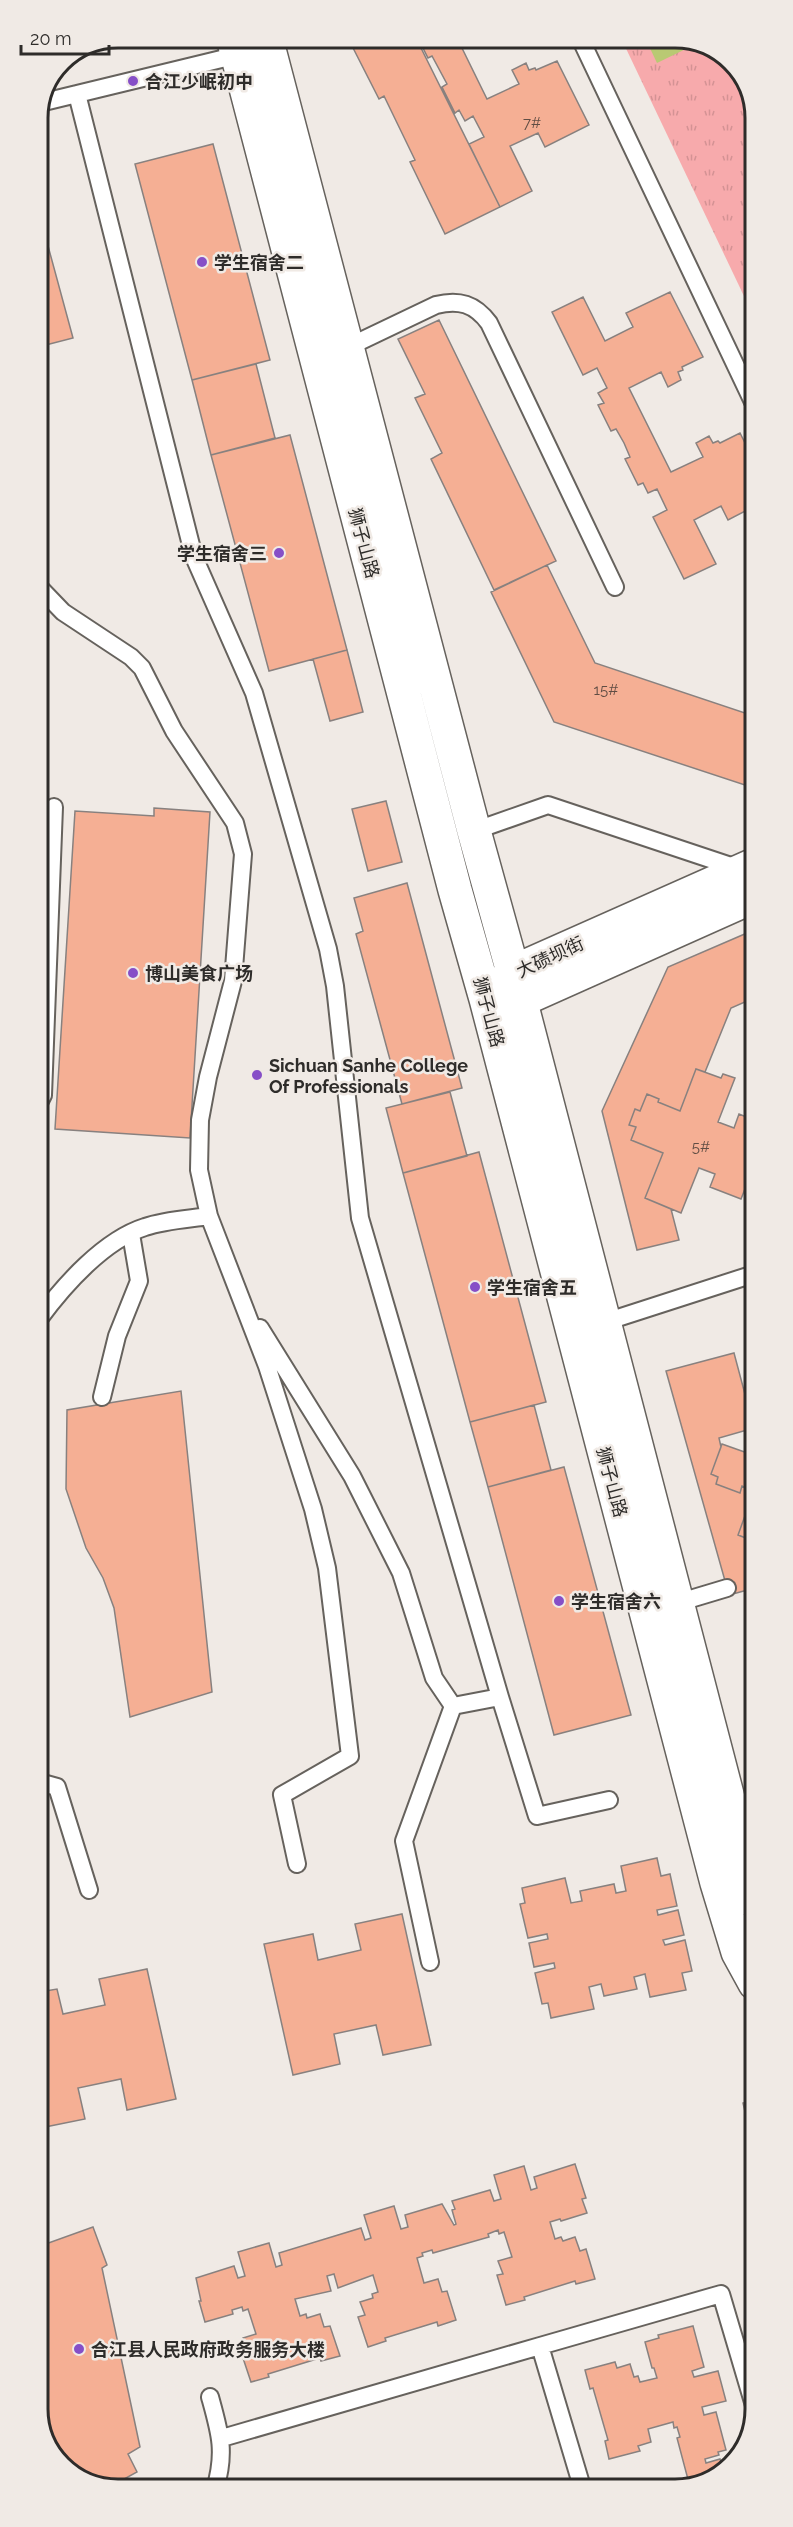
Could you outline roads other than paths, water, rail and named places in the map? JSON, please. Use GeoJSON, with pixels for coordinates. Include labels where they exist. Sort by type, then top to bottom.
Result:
{"type":"FeatureCollection","features":[{"type":"Feature","properties":{"kind":"street","name":"狮子山路"},"geometry":{"type":"LineString","coordinates":[[237,48],[454,890],[486,999],[717,1883],[738,1952],[745,1965]]}},
{"type":"Feature","properties":{"kind":"street","name":"狮子山路"},"geometry":{"type":"LineString","coordinates":[[270,48],[745,1864]]}},
{"type":"Feature","properties":{"kind":"street","name":"大碛坝街"},"geometry":{"type":"LineString","coordinates":[[486,999],[745,879]]}},
{"type":"Feature","properties":{"kind":"lane"},"geometry":{"type":"LineString","coordinates":[[50,100],[229,48]]}},
{"type":"Feature","properties":{"kind":"lane"},"geometry":{"type":"LineString","coordinates":[[585,48],[745,385]]}},
{"type":"Feature","properties":{"kind":"lane"},"geometry":{"type":"LineString","coordinates":[[76,94],[194,557],[254,693],[327,949],[335,986],[360,1218],[537,1816],[609,1800]]}},
{"type":"Feature","properties":{"kind":"lane"},"geometry":{"type":"LineString","coordinates":[[317,361],[436,305],[448,302],[471,306],[481,313],[489,323],[615,587]]}},
{"type":"Feature","properties":{"kind":"lane"},"geometry":{"type":"LineString","coordinates":[[48,596],[63,612],[131,657],[142,668],[174,731],[235,823],[243,854],[233,981],[208,1077],[200,1120],[199,1170],[209,1216],[267,1366],[312,1509],[327,1568],[350,1756],[282,1795],[297,1864]]}},
{"type":"Feature","properties":{"kind":"lane"},"geometry":{"type":"LineString","coordinates":[[474,831],[548,805],[745,875]]}},
{"type":"Feature","properties":{"kind":"lane"},"geometry":{"type":"LineString","coordinates":[[48,964],[54,807]]}},
{"type":"Feature","properties":{"kind":"lane"},"geometry":{"type":"LineString","coordinates":[[48,1308],[67,1284],[110,1245],[146,1227],[209,1216]]}},
{"type":"Feature","properties":{"kind":"lane"},"geometry":{"type":"LineString","coordinates":[[102,1397],[117,1336],[140,1281],[131,1234]]}},
{"type":"Feature","properties":{"kind":"lane"},"geometry":{"type":"LineString","coordinates":[[573,1333],[745,1277]]}},
{"type":"Feature","properties":{"kind":"lane"},"geometry":{"type":"LineString","coordinates":[[239,1294],[352,1476],[401,1573],[434,1678],[453,1706]]}},
{"type":"Feature","properties":{"kind":"lane"},"geometry":{"type":"LineString","coordinates":[[677,1604],[727,1588]]}},
{"type":"Feature","properties":{"kind":"lane"},"geometry":{"type":"LineString","coordinates":[[453,1706],[500,1697]]}},
{"type":"Feature","properties":{"kind":"lane"},"geometry":{"type":"LineString","coordinates":[[430,1962],[404,1841],[453,1706]]}},
{"type":"Feature","properties":{"kind":"lane"},"geometry":{"type":"LineString","coordinates":[[48,1784],[57,1787],[89,1890]]}},
{"type":"Feature","properties":{"kind":"lane"},"geometry":{"type":"LineString","coordinates":[[222,2438],[721,2294],[745,2373]]}},
{"type":"Feature","properties":{"kind":"lane"},"geometry":{"type":"LineString","coordinates":[[540,2346],[580,2479]]}},
{"type":"Feature","properties":{"kind":"lane"},"geometry":{"type":"LineString","coordinates":[[210,2397],[222,2438],[221,2469],[218,2479]]}},
{"type":"Feature","properties":{"kind":"place","name":"合江少岷初中"},"geometry":{"type":"Point","coordinates":[133,81]}},
{"type":"Feature","properties":{"kind":"place","name":"学生宿舍二"},"geometry":{"type":"Point","coordinates":[202,262]}},
{"type":"Feature","properties":{"kind":"place","name":"学生宿舍三"},"geometry":{"type":"Point","coordinates":[279,553]}},
{"type":"Feature","properties":{"kind":"place","name":"博山美食广场"},"geometry":{"type":"Point","coordinates":[133,973]}},
{"type":"Feature","properties":{"kind":"place","name":"Sichuan Sanhe College Of Professionals"},"geometry":{"type":"Point","coordinates":[257,1075]}},
{"type":"Feature","properties":{"kind":"place","name":"学生宿舍五"},"geometry":{"type":"Point","coordinates":[475,1287]}},
{"type":"Feature","properties":{"kind":"place","name":"学生宿舍六"},"geometry":{"type":"Point","coordinates":[559,1601]}},
{"type":"Feature","properties":{"kind":"place","name":"合江县人民政府政务服务大楼"},"geometry":{"type":"Point","coordinates":[79,2349]}}]}
